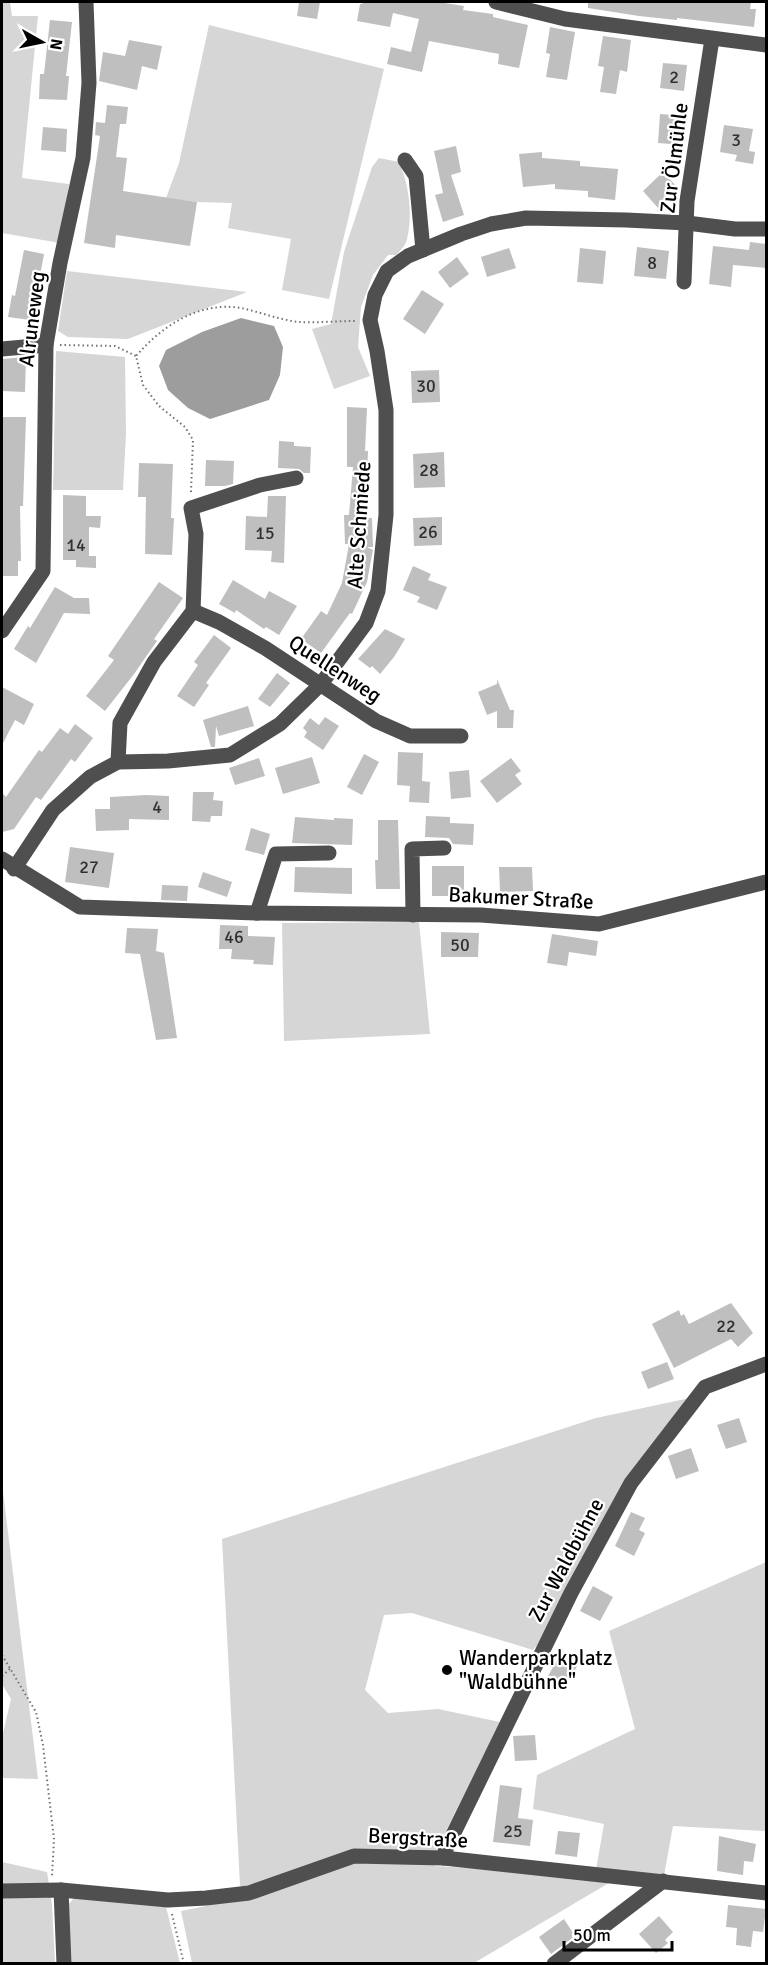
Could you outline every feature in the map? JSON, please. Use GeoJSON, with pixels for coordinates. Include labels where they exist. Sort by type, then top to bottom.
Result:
{"type":"FeatureCollection","features":[{"type":"Feature","properties":{"kind":"street","name":"Alruneweg"},"geometry":{"type":"LineString","coordinates":[[2,631],[43,571],[46,345],[60,263],[83,158],[89,83],[86,2]]}},
{"type":"Feature","properties":{"kind":"street"},"geometry":{"type":"LineString","coordinates":[[496,2],[565,19],[766,45]]}},
{"type":"Feature","properties":{"kind":"street","name":"Zur Ölmühle"},"geometry":{"type":"LineString","coordinates":[[684,282],[687,201],[712,39]]}},
{"type":"Feature","properties":{"kind":"street"},"geometry":{"type":"LineString","coordinates":[[405,160],[416,176],[423,250]]}},
{"type":"Feature","properties":{"kind":"street","name":"Alte Schmiede"},"geometry":{"type":"LineString","coordinates":[[8,864],[53,810],[90,777],[118,762],[168,761],[230,755],[280,724],[321,684],[366,623],[378,591],[386,515],[386,410],[370,320],[375,295],[387,271],[408,256],[490,224],[526,218],[687,223],[735,229],[766,229]]}},
{"type":"Feature","properties":{"kind":"street"},"geometry":{"type":"LineString","coordinates":[[2,349],[46,345]]}},
{"type":"Feature","properties":{"kind":"street"},"geometry":{"type":"LineString","coordinates":[[118,762],[120,723],[154,662],[193,611],[196,534],[191,508],[260,485],[296,478]]}},
{"type":"Feature","properties":{"kind":"street","name":"Quellenweg"},"geometry":{"type":"LineString","coordinates":[[193,611],[219,622],[321,684],[376,721],[410,736],[461,736]]}},
{"type":"Feature","properties":{"kind":"street"},"geometry":{"type":"LineString","coordinates":[[412,915],[412,849],[444,849]]}},
{"type":"Feature","properties":{"kind":"street"},"geometry":{"type":"LineString","coordinates":[[257,913],[276,854],[328,853]]}},
{"type":"Feature","properties":{"kind":"street","name":"Bakumer Straße"},"geometry":{"type":"LineString","coordinates":[[8,864],[81,907],[257,913],[481,915],[599,924],[766,882]]}},
{"type":"Feature","properties":{"kind":"street","name":"Zur Waldbühne"},"geometry":{"type":"LineString","coordinates":[[444,1858],[445,1851],[512,1711],[571,1593],[631,1483],[705,1386],[766,1364]]}},
{"type":"Feature","properties":{"kind":"street","name":"Bergstraße"},"geometry":{"type":"LineString","coordinates":[[2,1891],[56,1890],[168,1900],[206,1898],[249,1893],[354,1856],[444,1858],[766,1893]]}},
{"type":"Feature","properties":{"kind":"street"},"geometry":{"type":"LineString","coordinates":[[554,1964],[663,1881]]}},
{"type":"Feature","properties":{"kind":"street"},"geometry":{"type":"LineString","coordinates":[[56,1890],[64,1964]]}},
{"type":"Feature","properties":{"kind":"path"},"geometry":{"type":"LineString","coordinates":[[136,356],[148,342],[174,321],[208,308],[238,308],[299,322],[370,320]]}},
{"type":"Feature","properties":{"kind":"path"},"geometry":{"type":"LineString","coordinates":[[46,345],[115,346],[136,356]]}},
{"type":"Feature","properties":{"kind":"path"},"geometry":{"type":"LineString","coordinates":[[136,356],[143,385],[159,406],[185,428],[194,440],[191,508]]}},
{"type":"Feature","properties":{"kind":"path"},"geometry":{"type":"LineString","coordinates":[[2,1655],[36,1712],[43,1745],[54,1839],[56,1890]]}},
{"type":"Feature","properties":{"kind":"path"},"geometry":{"type":"LineString","coordinates":[[2,1677],[10,1669]]}},
{"type":"Feature","properties":{"kind":"path"},"geometry":{"type":"LineString","coordinates":[[168,1900],[184,1964]]}},
{"type":"Feature","properties":{"kind":"shaded area"},"geometry":{"type":"Polygon","coordinates":[[[2,2],[10,2],[12,16],[38,16],[22,178],[69,184],[60,243],[2,233],[2,2]]]}},
{"type":"Feature","properties":{"kind":"shaded area"},"geometry":{"type":"Polygon","coordinates":[[[209,25],[384,69],[329,299],[282,290],[291,239],[228,228],[232,203],[166,198],[179,163],[209,25]]]}},
{"type":"Feature","properties":{"kind":"shaded area"},"geometry":{"type":"Polygon","coordinates":[[[379,158],[399,162],[408,190],[409,230],[404,246],[396,255],[388,255],[373,275],[361,307],[358,347],[370,376],[334,389],[312,329],[331,324],[344,252],[372,167],[379,158]]]}},
{"type":"Feature","properties":{"kind":"shaded area"},"geometry":{"type":"Polygon","coordinates":[[[67,271],[247,292],[128,339],[68,337],[58,331],[67,271]]]}},
{"type":"Feature","properties":{"kind":"shaded area"},"geometry":{"type":"Polygon","coordinates":[[[241,318],[274,326],[283,347],[280,375],[269,400],[210,419],[188,408],[168,390],[159,366],[166,350],[202,332],[241,318]]]}},
{"type":"Feature","properties":{"kind":"shaded area"},"geometry":{"type":"Polygon","coordinates":[[[56,351],[125,357],[126,434],[123,490],[53,490],[56,351]]]}},
{"type":"Feature","properties":{"kind":"shaded area"},"geometry":{"type":"Polygon","coordinates":[[[419,922],[430,1034],[284,1041],[282,923],[419,922]]]}},
{"type":"Feature","properties":{"kind":"shaded area"},"geometry":{"type":"Polygon","coordinates":[[[690,1398],[541,1641],[533,1650],[412,1613],[384,1615],[365,1690],[388,1713],[438,1709],[500,1722],[436,1851],[435,1866],[595,1875],[604,1824],[533,1809],[537,1775],[635,1729],[609,1631],[766,1562],[766,1831],[673,1826],[663,1881],[619,1877],[474,1963],[192,1963],[181,1911],[245,1898],[240,1885],[222,1539],[596,1418],[690,1398]]]}},
{"type":"Feature","properties":{"kind":"shaded area"},"geometry":{"type":"Polygon","coordinates":[[[2,1483],[38,1779],[2,1778],[2,1737],[11,1699],[2,1684],[2,1483]]]}},
{"type":"Feature","properties":{"kind":"shaded area"},"geometry":{"type":"Polygon","coordinates":[[[2,1862],[47,1872],[52,1904],[55,1963],[2,1964],[2,1862]]]}},
{"type":"Feature","properties":{"kind":"shaded area"},"geometry":{"type":"Polygon","coordinates":[[[75,1897],[166,1907],[180,1963],[70,1963],[67,1906],[75,1897]]]}},
{"type":"Feature","properties":{"kind":"building"},"geometry":{"type":"Polygon","coordinates":[[[299,2],[320,2],[317,19],[297,16],[299,2]]]}},
{"type":"Feature","properties":{"kind":"building"},"geometry":{"type":"Polygon","coordinates":[[[363,2],[438,2],[464,6],[463,10],[493,14],[493,17],[528,25],[519,68],[498,64],[499,54],[429,41],[422,72],[387,64],[391,47],[411,52],[419,19],[393,13],[390,27],[357,21],[360,4],[363,2]]]}},
{"type":"Feature","properties":{"kind":"building"},"geometry":{"type":"Polygon","coordinates":[[[588,2],[751,2],[750,9],[756,9],[754,27],[639,16],[588,8],[588,2]]]}},
{"type":"Feature","properties":{"kind":"building"},"geometry":{"type":"Polygon","coordinates":[[[50,20],[72,22],[66,76],[69,76],[67,100],[39,99],[40,74],[44,74],[50,20]]]}},
{"type":"Feature","properties":{"kind":"building"},"geometry":{"type":"Polygon","coordinates":[[[550,27],[575,32],[567,80],[546,77],[550,54],[546,53],[550,27]]]}},
{"type":"Feature","properties":{"kind":"building"},"geometry":{"type":"Polygon","coordinates":[[[603,36],[631,40],[627,72],[620,70],[616,94],[600,92],[604,67],[598,66],[603,36]]]}},
{"type":"Feature","properties":{"kind":"building"},"geometry":{"type":"Polygon","coordinates":[[[129,40],[162,46],[157,70],[142,66],[137,90],[99,81],[103,52],[125,56],[129,40]]]}},
{"type":"Feature","properties":{"kind":"building"},"geometry":{"type":"Polygon","coordinates":[[[663,63],[687,65],[684,91],[660,88],[663,63]]]}},
{"type":"Feature","properties":{"kind":"building"},"geometry":{"type":"Polygon","coordinates":[[[107,105],[128,107],[126,124],[120,124],[116,157],[127,158],[123,191],[197,202],[190,246],[116,235],[115,248],[84,243],[100,136],[95,135],[96,122],[105,123],[107,105]]]}},
{"type":"Feature","properties":{"kind":"building"},"geometry":{"type":"Polygon","coordinates":[[[660,114],[685,116],[683,145],[658,143],[660,114]]]}},
{"type":"Feature","properties":{"kind":"building"},"geometry":{"type":"Polygon","coordinates":[[[724,125],[753,129],[749,151],[755,152],[753,164],[735,161],[737,155],[720,152],[724,125]]]}},
{"type":"Feature","properties":{"kind":"building"},"geometry":{"type":"Polygon","coordinates":[[[43,127],[67,129],[66,152],[41,150],[43,127]]]}},
{"type":"Feature","properties":{"kind":"building"},"geometry":{"type":"Polygon","coordinates":[[[456,146],[461,172],[451,175],[464,215],[443,222],[435,195],[443,193],[434,151],[456,146]]]}},
{"type":"Feature","properties":{"kind":"building"},"geometry":{"type":"Polygon","coordinates":[[[542,152],[542,158],[580,161],[580,166],[618,169],[615,200],[588,197],[588,191],[555,189],[555,184],[523,187],[519,154],[542,152]]]}},
{"type":"Feature","properties":{"kind":"building"},"geometry":{"type":"Polygon","coordinates":[[[663,172],[678,188],[658,208],[643,191],[663,172]]]}},
{"type":"Feature","properties":{"kind":"building"},"geometry":{"type":"Polygon","coordinates":[[[750,242],[766,244],[766,268],[733,265],[731,287],[709,284],[713,246],[749,250],[750,242]]]}},
{"type":"Feature","properties":{"kind":"building"},"geometry":{"type":"Polygon","coordinates":[[[637,247],[669,251],[666,279],[634,276],[637,247]]]}},
{"type":"Feature","properties":{"kind":"building"},"geometry":{"type":"Polygon","coordinates":[[[509,248],[516,268],[487,277],[481,257],[509,248]]]}},
{"type":"Feature","properties":{"kind":"building"},"geometry":{"type":"Polygon","coordinates":[[[580,248],[606,251],[603,284],[577,282],[580,248]]]}},
{"type":"Feature","properties":{"kind":"building"},"geometry":{"type":"Polygon","coordinates":[[[24,250],[44,254],[39,281],[36,280],[30,320],[8,317],[12,295],[15,296],[24,250]]]}},
{"type":"Feature","properties":{"kind":"building"},"geometry":{"type":"Polygon","coordinates":[[[457,257],[469,274],[450,288],[438,272],[457,257]]]}},
{"type":"Feature","properties":{"kind":"building"},"geometry":{"type":"Polygon","coordinates":[[[422,290],[444,304],[425,334],[403,319],[422,290]]]}},
{"type":"Feature","properties":{"kind":"building"},"geometry":{"type":"Polygon","coordinates":[[[26,357],[25,392],[2,391],[2,359],[26,357]]]}},
{"type":"Feature","properties":{"kind":"building"},"geometry":{"type":"Polygon","coordinates":[[[439,370],[440,402],[412,403],[411,371],[439,370]]]}},
{"type":"Feature","properties":{"kind":"building"},"geometry":{"type":"Polygon","coordinates":[[[347,407],[367,408],[366,501],[368,501],[368,518],[372,518],[373,547],[367,547],[373,550],[367,582],[352,614],[350,613],[321,653],[301,639],[321,611],[327,615],[342,583],[349,544],[345,544],[344,515],[349,515],[353,467],[347,467],[347,407]]]}},
{"type":"Feature","properties":{"kind":"building"},"geometry":{"type":"Polygon","coordinates":[[[2,417],[26,417],[23,506],[20,506],[21,561],[18,561],[18,576],[2,576],[2,417]]]}},
{"type":"Feature","properties":{"kind":"building"},"geometry":{"type":"Polygon","coordinates":[[[279,441],[294,442],[294,446],[311,447],[310,473],[304,473],[299,469],[278,468],[279,441]]]}},
{"type":"Feature","properties":{"kind":"building"},"geometry":{"type":"Polygon","coordinates":[[[444,452],[445,487],[414,488],[413,454],[444,452]]]}},
{"type":"Feature","properties":{"kind":"building"},"geometry":{"type":"Polygon","coordinates":[[[206,460],[234,461],[233,484],[205,486],[206,460]]]}},
{"type":"Feature","properties":{"kind":"building"},"geometry":{"type":"Polygon","coordinates":[[[139,463],[173,464],[172,555],[145,554],[146,497],[138,497],[139,463]]]}},
{"type":"Feature","properties":{"kind":"building"},"geometry":{"type":"Polygon","coordinates":[[[63,495],[86,496],[86,516],[101,516],[100,528],[89,527],[89,556],[96,556],[96,568],[76,567],[76,560],[63,560],[63,495]]]}},
{"type":"Feature","properties":{"kind":"building"},"geometry":{"type":"Polygon","coordinates":[[[268,496],[286,496],[284,563],[271,562],[272,551],[245,550],[246,516],[267,517],[268,496]]]}},
{"type":"Feature","properties":{"kind":"building"},"geometry":{"type":"Polygon","coordinates":[[[442,517],[442,545],[414,546],[413,518],[442,517]]]}},
{"type":"Feature","properties":{"kind":"building"},"geometry":{"type":"Polygon","coordinates":[[[413,566],[431,574],[428,580],[447,587],[437,610],[417,602],[420,597],[403,590],[413,566]]]}},
{"type":"Feature","properties":{"kind":"building"},"geometry":{"type":"Polygon","coordinates":[[[233,580],[265,599],[269,591],[297,606],[279,635],[266,627],[264,629],[236,610],[235,613],[219,604],[233,580]]]}},
{"type":"Feature","properties":{"kind":"building"},"geometry":{"type":"Polygon","coordinates":[[[159,582],[183,598],[154,639],[157,641],[105,711],[86,696],[114,660],[108,656],[159,582]]]}},
{"type":"Feature","properties":{"kind":"building"},"geometry":{"type":"Polygon","coordinates":[[[55,587],[74,598],[89,598],[90,614],[64,613],[36,663],[14,649],[55,587]]]}},
{"type":"Feature","properties":{"kind":"building"},"geometry":{"type":"Polygon","coordinates":[[[385,629],[405,639],[380,674],[372,666],[370,668],[358,659],[385,629]]]}},
{"type":"Feature","properties":{"kind":"building"},"geometry":{"type":"Polygon","coordinates":[[[214,635],[231,648],[206,683],[209,685],[194,707],[177,696],[198,665],[194,662],[214,635]]]}},
{"type":"Feature","properties":{"kind":"building"},"geometry":{"type":"Polygon","coordinates":[[[277,673],[290,683],[270,707],[258,699],[277,673]]]}},
{"type":"Feature","properties":{"kind":"building"},"geometry":{"type":"Polygon","coordinates":[[[497,679],[510,710],[514,710],[513,728],[497,728],[497,711],[487,715],[478,692],[497,684],[497,679]]]}},
{"type":"Feature","properties":{"kind":"building"},"geometry":{"type":"Polygon","coordinates":[[[2,687],[34,704],[24,725],[15,720],[2,745],[2,687]]]}},
{"type":"Feature","properties":{"kind":"building"},"geometry":{"type":"Polygon","coordinates":[[[248,706],[254,726],[219,736],[216,726],[215,747],[211,747],[203,720],[248,706]]]}},
{"type":"Feature","properties":{"kind":"building"},"geometry":{"type":"Polygon","coordinates":[[[325,717],[339,726],[323,750],[304,737],[307,732],[303,728],[310,718],[319,725],[325,717]]]}},
{"type":"Feature","properties":{"kind":"building"},"geometry":{"type":"Polygon","coordinates":[[[75,724],[93,738],[75,762],[71,759],[41,800],[36,797],[14,829],[2,832],[2,793],[6,797],[39,750],[42,752],[60,728],[68,734],[75,724]]]}},
{"type":"Feature","properties":{"kind":"building"},"geometry":{"type":"Polygon","coordinates":[[[398,752],[423,753],[422,781],[430,782],[429,803],[409,802],[410,786],[397,785],[398,752]]]}},
{"type":"Feature","properties":{"kind":"building"},"geometry":{"type":"Polygon","coordinates":[[[364,754],[379,762],[362,795],[347,787],[364,754]]]}},
{"type":"Feature","properties":{"kind":"building"},"geometry":{"type":"Polygon","coordinates":[[[312,757],[320,783],[283,794],[275,768],[312,757]]]}},
{"type":"Feature","properties":{"kind":"building"},"geometry":{"type":"Polygon","coordinates":[[[259,758],[265,776],[235,785],[229,768],[259,758]]]}},
{"type":"Feature","properties":{"kind":"building"},"geometry":{"type":"Polygon","coordinates":[[[511,758],[521,771],[515,775],[522,784],[497,803],[480,781],[511,758]]]}},
{"type":"Feature","properties":{"kind":"building"},"geometry":{"type":"Polygon","coordinates":[[[469,770],[471,797],[451,799],[449,772],[469,770]]]}},
{"type":"Feature","properties":{"kind":"building"},"geometry":{"type":"Polygon","coordinates":[[[193,792],[214,792],[213,800],[223,801],[222,816],[211,816],[210,822],[192,821],[193,792]]]}},
{"type":"Feature","properties":{"kind":"building"},"geometry":{"type":"Polygon","coordinates":[[[169,796],[169,820],[129,819],[129,830],[96,831],[95,809],[110,809],[110,797],[169,796]]]}},
{"type":"Feature","properties":{"kind":"building"},"geometry":{"type":"Polygon","coordinates":[[[426,816],[450,817],[450,823],[474,824],[473,845],[453,844],[449,838],[425,837],[426,816]]]}},
{"type":"Feature","properties":{"kind":"building"},"geometry":{"type":"Polygon","coordinates":[[[295,817],[353,819],[352,845],[292,843],[295,817]]]}},
{"type":"Feature","properties":{"kind":"building"},"geometry":{"type":"Polygon","coordinates":[[[378,820],[398,820],[400,889],[376,889],[375,860],[378,860],[378,820]]]}},
{"type":"Feature","properties":{"kind":"building"},"geometry":{"type":"Polygon","coordinates":[[[251,828],[270,834],[264,855],[245,850],[251,828]]]}},
{"type":"Feature","properties":{"kind":"building"},"geometry":{"type":"Polygon","coordinates":[[[70,847],[114,853],[109,888],[65,882],[70,847]]]}},
{"type":"Feature","properties":{"kind":"building"},"geometry":{"type":"Polygon","coordinates":[[[432,866],[464,866],[464,896],[432,896],[432,866]]]}},
{"type":"Feature","properties":{"kind":"building"},"geometry":{"type":"Polygon","coordinates":[[[295,867],[352,868],[352,894],[294,892],[295,867]]]}},
{"type":"Feature","properties":{"kind":"building"},"geometry":{"type":"Polygon","coordinates":[[[499,867],[532,867],[533,891],[500,892],[499,867]]]}},
{"type":"Feature","properties":{"kind":"building"},"geometry":{"type":"Polygon","coordinates":[[[203,872],[232,882],[227,897],[198,887],[203,872]]]}},
{"type":"Feature","properties":{"kind":"building"},"geometry":{"type":"Polygon","coordinates":[[[162,885],[188,886],[187,901],[161,900],[162,885]]]}},
{"type":"Feature","properties":{"kind":"building"},"geometry":{"type":"Polygon","coordinates":[[[220,925],[248,926],[248,936],[275,937],[273,965],[253,964],[254,960],[231,959],[232,949],[219,949],[220,925]]]}},
{"type":"Feature","properties":{"kind":"building"},"geometry":{"type":"Polygon","coordinates":[[[127,928],[158,929],[156,951],[164,953],[177,1038],[156,1040],[140,954],[125,953],[127,928]]]}},
{"type":"Feature","properties":{"kind":"building"},"geometry":{"type":"Polygon","coordinates":[[[441,932],[479,933],[478,957],[441,957],[441,932]]]}},
{"type":"Feature","properties":{"kind":"building"},"geometry":{"type":"Polygon","coordinates":[[[552,934],[598,941],[596,956],[569,952],[567,966],[547,963],[552,934]]]}},
{"type":"Feature","properties":{"kind":"building"},"geometry":{"type":"Polygon","coordinates":[[[731,1303],[753,1333],[738,1347],[731,1339],[674,1368],[652,1324],[679,1310],[681,1316],[684,1314],[689,1324],[731,1303]]]}},
{"type":"Feature","properties":{"kind":"building"},"geometry":{"type":"Polygon","coordinates":[[[667,1362],[674,1379],[648,1389],[641,1372],[667,1362]]]}},
{"type":"Feature","properties":{"kind":"building"},"geometry":{"type":"Polygon","coordinates":[[[739,1418],[747,1442],[726,1449],[717,1425],[739,1418]]]}},
{"type":"Feature","properties":{"kind":"building"},"geometry":{"type":"Polygon","coordinates":[[[691,1448],[699,1471],[676,1479],[668,1456],[691,1448]]]}},
{"type":"Feature","properties":{"kind":"building"},"geometry":{"type":"Polygon","coordinates":[[[631,1512],[645,1518],[639,1530],[645,1533],[634,1556],[615,1546],[631,1512]]]}},
{"type":"Feature","properties":{"kind":"building"},"geometry":{"type":"Polygon","coordinates":[[[593,1586],[613,1597],[600,1621],[580,1611],[593,1586]]]}},
{"type":"Feature","properties":{"kind":"building"},"geometry":{"type":"Polygon","coordinates":[[[562,1651],[580,1661],[566,1686],[548,1676],[562,1651]]]}},
{"type":"Feature","properties":{"kind":"building"},"geometry":{"type":"Polygon","coordinates":[[[535,1735],[537,1760],[515,1761],[513,1736],[535,1735]]]}},
{"type":"Feature","properties":{"kind":"building"},"geometry":{"type":"Polygon","coordinates":[[[500,1785],[522,1788],[518,1818],[533,1820],[530,1846],[493,1842],[500,1785]]]}},
{"type":"Feature","properties":{"kind":"building"},"geometry":{"type":"Polygon","coordinates":[[[558,1831],[580,1833],[577,1857],[555,1854],[558,1831]]]}},
{"type":"Feature","properties":{"kind":"building"},"geometry":{"type":"Polygon","coordinates":[[[719,1836],[756,1844],[753,1862],[744,1861],[743,1875],[717,1871],[719,1836]]]}},
{"type":"Feature","properties":{"kind":"building"},"geometry":{"type":"Polygon","coordinates":[[[728,1905],[766,1909],[763,1932],[753,1931],[751,1947],[736,1945],[737,1928],[726,1927],[728,1905]]]}},
{"type":"Feature","properties":{"kind":"building"},"geometry":{"type":"Polygon","coordinates":[[[659,1916],[673,1932],[665,1940],[668,1943],[656,1953],[639,1934],[659,1916]]]}},
{"type":"Feature","properties":{"kind":"building"},"geometry":{"type":"Polygon","coordinates":[[[564,1919],[575,1936],[551,1954],[539,1937],[564,1919]]]}},
{"type":"Feature","properties":{"kind":"place","name":"Wanderparkplatz \"Waldbühne\""},"geometry":{"type":"Point","coordinates":[447,1670]}}]}
